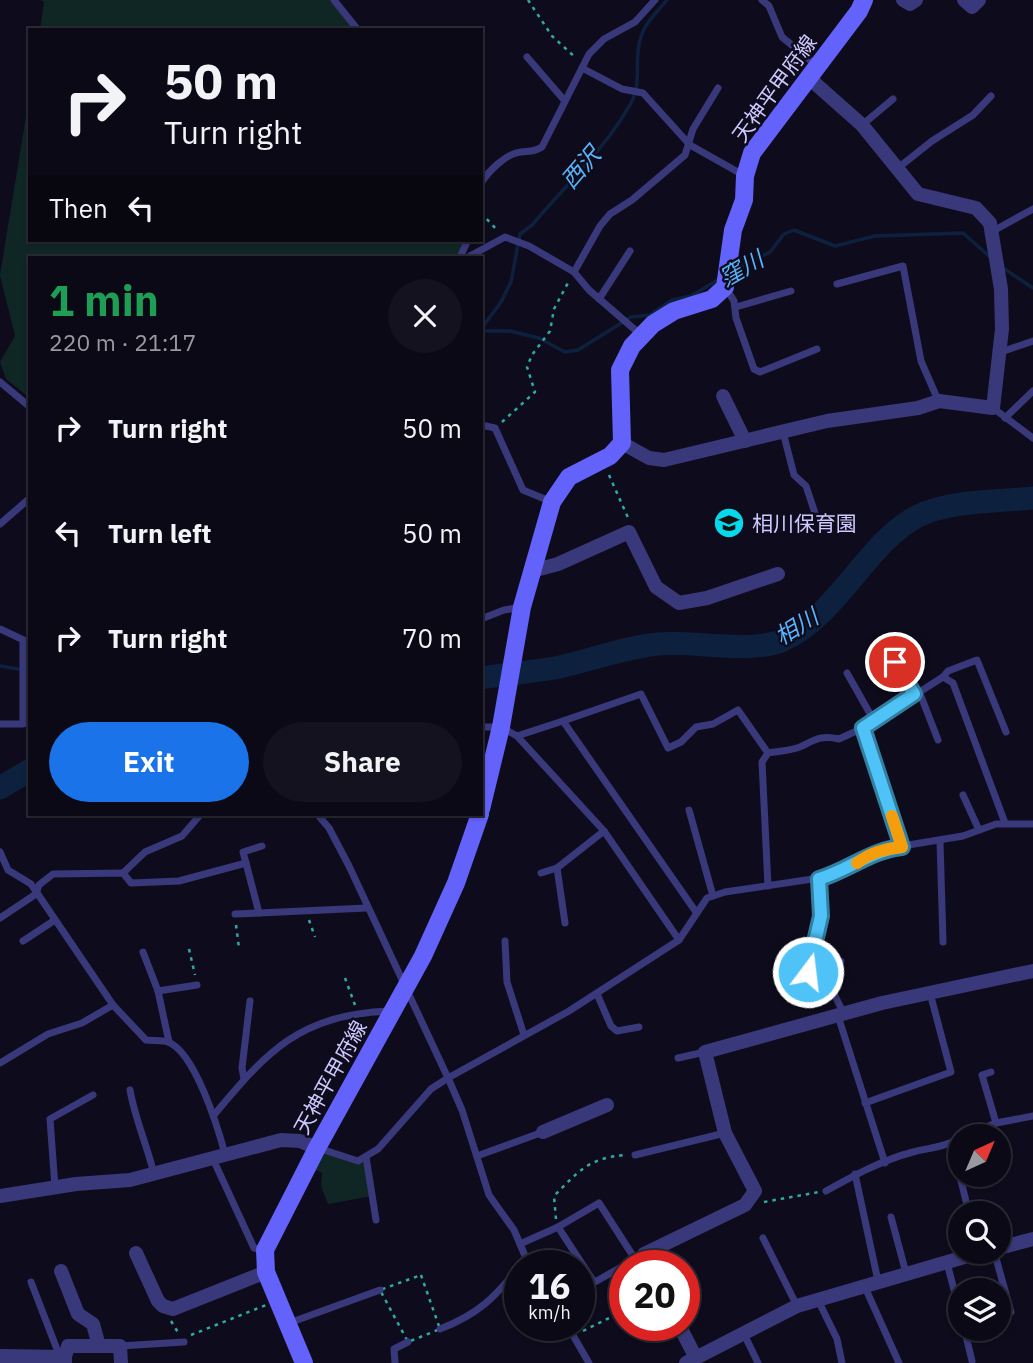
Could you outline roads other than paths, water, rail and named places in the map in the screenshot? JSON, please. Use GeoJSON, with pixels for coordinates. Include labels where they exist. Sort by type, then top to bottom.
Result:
{"type":"FeatureCollection","features":[{"type":"Feature","properties":{"kind":"main road","name":"天神平甲府線"},"geometry":{"type":"LineString","coordinates":[[727,278],[733,230],[744,200],[745,176],[752,153],[864,0]]}},
{"type":"Feature","properties":{"kind":"main road"},"geometry":{"type":"LineString","coordinates":[[523,607],[552,502],[569,477],[602,460],[622,443],[620,370],[636,331],[663,317],[712,299],[727,278]]}},
{"type":"Feature","properties":{"kind":"main road","name":"天神平甲府線"},"geometry":{"type":"LineString","coordinates":[[483,803],[509,732],[506,692],[523,607]]}},
{"type":"Feature","properties":{"kind":"main road","name":"天神平甲府線"},"geometry":{"type":"LineString","coordinates":[[304,1363],[266,1272],[265,1250],[317,1148],[405,989],[456,883],[478,816]]}},
{"type":"Feature","properties":{"kind":"street"},"geometry":{"type":"LineString","coordinates":[[903,0],[910,4],[915,0]]}},
{"type":"Feature","properties":{"kind":"street"},"geometry":{"type":"LineString","coordinates":[[964,0],[972,7],[979,0]]}},
{"type":"Feature","properties":{"kind":"street"},"geometry":{"type":"LineString","coordinates":[[622,443],[656,460],[827,421],[918,408],[939,401],[993,408],[1002,329],[997,254],[993,231],[985,214],[976,208],[918,194],[862,125],[813,73]]}},
{"type":"Feature","properties":{"kind":"street"},"geometry":{"type":"LineString","coordinates":[[723,396],[745,441]]}},
{"type":"Feature","properties":{"kind":"street"},"geometry":{"type":"LineString","coordinates":[[532,571],[558,564],[629,532],[656,587],[679,603],[707,598],[778,575]]}},
{"type":"Feature","properties":{"kind":"street"},"geometry":{"type":"LineString","coordinates":[[660,1250],[752,1200],[755,1191],[752,1180],[725,1133],[705,1052],[930,993],[1033,971]]}},
{"type":"Feature","properties":{"kind":"street"},"geometry":{"type":"LineString","coordinates":[[543,1132],[607,1105]]}},
{"type":"Feature","properties":{"kind":"street"},"geometry":{"type":"LineString","coordinates":[[2,1193],[130,1180],[281,1140],[300,1141],[317,1148]]}},
{"type":"Feature","properties":{"kind":"street"},"geometry":{"type":"LineString","coordinates":[[1011,1245],[1033,1239]]}},
{"type":"Feature","properties":{"kind":"street"},"geometry":{"type":"LineString","coordinates":[[136,1253],[163,1306],[173,1310],[266,1272]]}},
{"type":"Feature","properties":{"kind":"street"},"geometry":{"type":"LineString","coordinates":[[684,1341],[691,1360],[797,1306],[947,1262]]}},
{"type":"Feature","properties":{"kind":"street"},"geometry":{"type":"LineString","coordinates":[[61,1270],[78,1314],[93,1324],[99,1346]]}},
{"type":"Feature","properties":{"kind":"street"},"geometry":{"type":"LineString","coordinates":[[0,1356],[63,1359],[68,1346],[120,1346],[121,1363]]}},
{"type":"Feature","properties":{"kind":"lane"},"geometry":{"type":"LineString","coordinates":[[334,0],[356,28]]}},
{"type":"Feature","properties":{"kind":"lane"},"geometry":{"type":"LineString","coordinates":[[483,180],[487,173],[511,156],[520,152],[534,152],[542,147],[589,54],[604,39],[635,22],[655,0]]}},
{"type":"Feature","properties":{"kind":"lane"},"geometry":{"type":"LineString","coordinates":[[762,0],[769,6],[782,37],[813,73]]}},
{"type":"Feature","properties":{"kind":"lane"},"geometry":{"type":"LineString","coordinates":[[527,57],[564,100]]}},
{"type":"Feature","properties":{"kind":"lane"},"geometry":{"type":"LineString","coordinates":[[582,67],[626,90],[643,93],[690,145],[745,176]]}},
{"type":"Feature","properties":{"kind":"lane"},"geometry":{"type":"LineString","coordinates":[[574,272],[610,214],[632,200],[685,155],[693,128],[718,88]]}},
{"type":"Feature","properties":{"kind":"lane"},"geometry":{"type":"LineString","coordinates":[[898,168],[932,141],[973,116],[991,96]]}},
{"type":"Feature","properties":{"kind":"lane"},"geometry":{"type":"LineString","coordinates":[[862,125],[893,99]]}},
{"type":"Feature","properties":{"kind":"lane"},"geometry":{"type":"LineString","coordinates":[[993,231],[1033,209]]}},
{"type":"Feature","properties":{"kind":"lane"},"geometry":{"type":"LineString","coordinates":[[470,256],[507,238],[525,245],[574,272],[599,299],[636,331]]}},
{"type":"Feature","properties":{"kind":"lane"},"geometry":{"type":"LineString","coordinates":[[599,299],[630,251]]}},
{"type":"Feature","properties":{"kind":"lane"},"geometry":{"type":"LineString","coordinates":[[837,284],[902,266],[921,361],[939,401]]}},
{"type":"Feature","properties":{"kind":"lane"},"geometry":{"type":"LineString","coordinates":[[727,278],[736,307],[736,318],[754,369],[760,372],[817,349]]}},
{"type":"Feature","properties":{"kind":"lane"},"geometry":{"type":"LineString","coordinates":[[736,307],[791,291]]}},
{"type":"Feature","properties":{"kind":"lane"},"geometry":{"type":"LineString","coordinates":[[999,352],[1033,341]]}},
{"type":"Feature","properties":{"kind":"lane"},"geometry":{"type":"LineString","coordinates":[[0,383],[28,405]]}},
{"type":"Feature","properties":{"kind":"lane"},"geometry":{"type":"LineString","coordinates":[[1005,418],[1033,391]]}},
{"type":"Feature","properties":{"kind":"lane"},"geometry":{"type":"LineString","coordinates":[[993,408],[1033,438]]}},
{"type":"Feature","properties":{"kind":"lane"},"geometry":{"type":"LineString","coordinates":[[483,425],[495,428],[523,490],[552,502]]}},
{"type":"Feature","properties":{"kind":"lane"},"geometry":{"type":"LineString","coordinates":[[783,431],[794,475],[806,486],[815,513]]}},
{"type":"Feature","properties":{"kind":"lane"},"geometry":{"type":"LineString","coordinates":[[0,524],[28,500]]}},
{"type":"Feature","properties":{"kind":"lane"},"geometry":{"type":"LineString","coordinates":[[483,618],[504,610],[523,607]]}},
{"type":"Feature","properties":{"kind":"lane"},"geometry":{"type":"LineString","coordinates":[[0,629],[26,643],[23,661],[26,709],[23,724],[0,724]]}},
{"type":"Feature","properties":{"kind":"lane"},"geometry":{"type":"LineString","coordinates":[[768,886],[762,762],[768,753],[801,747],[810,740],[825,736],[839,739],[863,728],[873,719],[943,677],[977,660],[1006,733]]}},
{"type":"Feature","properties":{"kind":"lane"},"geometry":{"type":"LineString","coordinates":[[895,662],[917,693],[938,740]]}},
{"type":"Feature","properties":{"kind":"lane"},"geometry":{"type":"LineString","coordinates":[[847,673],[873,719]]}},
{"type":"Feature","properties":{"kind":"lane"},"geometry":{"type":"LineString","coordinates":[[943,677],[953,683],[1005,823]]}},
{"type":"Feature","properties":{"kind":"lane"},"geometry":{"type":"LineString","coordinates":[[483,727],[509,732],[563,721],[641,694],[667,748],[681,741],[696,727],[713,724],[738,710],[768,753]]}},
{"type":"Feature","properties":{"kind":"lane"},"geometry":{"type":"LineString","coordinates":[[563,721],[696,912]]}},
{"type":"Feature","properties":{"kind":"lane"},"geometry":{"type":"LineString","coordinates":[[863,728],[902,847]]}},
{"type":"Feature","properties":{"kind":"lane"},"geometry":{"type":"LineString","coordinates":[[509,732],[604,831],[679,940]]}},
{"type":"Feature","properties":{"kind":"lane"},"geometry":{"type":"LineString","coordinates":[[963,795],[979,830]]}},
{"type":"Feature","properties":{"kind":"lane"},"geometry":{"type":"LineString","coordinates":[[689,810],[713,896]]}},
{"type":"Feature","properties":{"kind":"lane"},"geometry":{"type":"LineString","coordinates":[[0,918],[36,894],[39,885],[53,874],[123,873],[145,852],[182,836],[199,816]]}},
{"type":"Feature","properties":{"kind":"lane"},"geometry":{"type":"LineString","coordinates":[[319,816],[329,828],[448,1078],[489,1195],[514,1230],[521,1250]]}},
{"type":"Feature","properties":{"kind":"lane"},"geometry":{"type":"LineString","coordinates":[[317,1148],[358,1161],[366,1157],[400,1128],[431,1089],[597,994],[679,940],[691,926],[701,903],[713,896],[819,879],[850,868],[867,855],[940,841],[1005,823],[1033,824]]}},
{"type":"Feature","properties":{"kind":"lane"},"geometry":{"type":"LineString","coordinates":[[541,873],[557,868],[604,831]]}},
{"type":"Feature","properties":{"kind":"lane"},"geometry":{"type":"LineString","coordinates":[[940,841],[943,943]]}},
{"type":"Feature","properties":{"kind":"lane"},"geometry":{"type":"LineString","coordinates":[[259,913],[243,852],[262,846]]}},
{"type":"Feature","properties":{"kind":"lane"},"geometry":{"type":"LineString","coordinates":[[0,852],[8,870],[31,884],[113,1005],[146,1040],[169,1042]]}},
{"type":"Feature","properties":{"kind":"lane"},"geometry":{"type":"LineString","coordinates":[[123,873],[131,883],[179,881],[246,863]]}},
{"type":"Feature","properties":{"kind":"lane"},"geometry":{"type":"LineString","coordinates":[[557,868],[565,923]]}},
{"type":"Feature","properties":{"kind":"lane"},"geometry":{"type":"LineString","coordinates":[[808,972],[821,916],[819,879]]}},
{"type":"Feature","properties":{"kind":"lane"},"geometry":{"type":"LineString","coordinates":[[235,915],[367,908]]}},
{"type":"Feature","properties":{"kind":"lane"},"geometry":{"type":"LineString","coordinates":[[23,941],[55,920]]}},
{"type":"Feature","properties":{"kind":"lane"},"geometry":{"type":"LineString","coordinates":[[505,941],[507,982],[524,1035]]}},
{"type":"Feature","properties":{"kind":"lane"},"geometry":{"type":"LineString","coordinates":[[143,952],[158,990],[169,1042],[178,1050],[208,1097],[214,1115],[219,1156],[254,1248],[265,1250]]}},
{"type":"Feature","properties":{"kind":"lane"},"geometry":{"type":"LineString","coordinates":[[841,961],[831,988],[885,1163]]}},
{"type":"Feature","properties":{"kind":"lane"},"geometry":{"type":"LineString","coordinates":[[158,990],[197,985]]}},
{"type":"Feature","properties":{"kind":"lane"},"geometry":{"type":"LineString","coordinates":[[865,1103],[951,1072],[930,993]]}},
{"type":"Feature","properties":{"kind":"lane"},"geometry":{"type":"LineString","coordinates":[[597,994],[611,1026],[617,1031],[639,1027]]}},
{"type":"Feature","properties":{"kind":"lane"},"geometry":{"type":"LineString","coordinates":[[244,1079],[242,1068],[250,1001]]}},
{"type":"Feature","properties":{"kind":"lane"},"geometry":{"type":"LineString","coordinates":[[0,1063],[48,1034],[82,1023],[113,1005]]}},
{"type":"Feature","properties":{"kind":"lane"},"geometry":{"type":"LineString","coordinates":[[214,1115],[244,1079],[284,1042],[333,1017],[358,1012],[393,1011]]}},
{"type":"Feature","properties":{"kind":"lane"},"geometry":{"type":"LineString","coordinates":[[678,1058],[705,1052]]}},
{"type":"Feature","properties":{"kind":"lane"},"geometry":{"type":"LineString","coordinates":[[991,1072],[982,1074],[996,1123],[1033,1116]]}},
{"type":"Feature","properties":{"kind":"lane"},"geometry":{"type":"LineString","coordinates":[[130,1090],[134,1116],[145,1136],[154,1174]]}},
{"type":"Feature","properties":{"kind":"lane"},"geometry":{"type":"LineString","coordinates":[[55,1187],[50,1119],[93,1095]]}},
{"type":"Feature","properties":{"kind":"lane"},"geometry":{"type":"LineString","coordinates":[[477,1156],[543,1132]]}},
{"type":"Feature","properties":{"kind":"lane"},"geometry":{"type":"LineString","coordinates":[[635,1155],[725,1133]]}},
{"type":"Feature","properties":{"kind":"lane"},"geometry":{"type":"LineString","coordinates":[[825,1191],[855,1174],[948,1142]]}},
{"type":"Feature","properties":{"kind":"lane"},"geometry":{"type":"LineString","coordinates":[[366,1157],[376,1220]]}},
{"type":"Feature","properties":{"kind":"lane"},"geometry":{"type":"LineString","coordinates":[[855,1174],[871,1283],[899,1363]]}},
{"type":"Feature","properties":{"kind":"lane"},"geometry":{"type":"LineString","coordinates":[[520,1244],[558,1227],[599,1203],[636,1250]]}},
{"type":"Feature","properties":{"kind":"lane"},"geometry":{"type":"LineString","coordinates":[[891,1217],[905,1273]]}},
{"type":"Feature","properties":{"kind":"lane"},"geometry":{"type":"LineString","coordinates":[[558,1227],[573,1250]]}},
{"type":"Feature","properties":{"kind":"lane"},"geometry":{"type":"LineString","coordinates":[[763,1238],[797,1306]]}},
{"type":"Feature","properties":{"kind":"lane"},"geometry":{"type":"LineString","coordinates":[[947,1262],[951,1278]]}},
{"type":"Feature","properties":{"kind":"lane"},"geometry":{"type":"LineString","coordinates":[[31,1282],[63,1359]]}},
{"type":"Feature","properties":{"kind":"lane"},"geometry":{"type":"LineString","coordinates":[[440,1329],[490,1303],[504,1287]]}},
{"type":"Feature","properties":{"kind":"lane"},"geometry":{"type":"LineString","coordinates":[[288,1324],[380,1290]]}},
{"type":"Feature","properties":{"kind":"lane"},"geometry":{"type":"LineString","coordinates":[[818,1299],[837,1339],[842,1363]]}},
{"type":"Feature","properties":{"kind":"lane"},"geometry":{"type":"LineString","coordinates":[[743,1333],[758,1363]]}},
{"type":"Feature","properties":{"kind":"lane"},"geometry":{"type":"LineString","coordinates":[[576,1341],[589,1363]]}},
{"type":"Feature","properties":{"kind":"lane"},"geometry":{"type":"LineString","coordinates":[[967,1341],[972,1362]]}},
{"type":"Feature","properties":{"kind":"lane"},"geometry":{"type":"LineString","coordinates":[[120,1346],[184,1342]]}},
{"type":"Feature","properties":{"kind":"lane"},"geometry":{"type":"LineString","coordinates":[[395,1363],[394,1349],[408,1342]]}},
{"type":"Feature","properties":{"kind":"waterway","name":"西沢"},"geometry":{"type":"LineString","coordinates":[[483,326],[501,302],[511,282],[520,234],[532,225],[597,151],[631,103],[636,88],[638,48],[642,34],[651,18],[667,0]]}},
{"type":"Feature","properties":{"kind":"waterway","name":"窪川"},"geometry":{"type":"LineString","coordinates":[[734,271],[770,252],[784,234],[794,230],[835,246],[875,236],[963,233],[989,256]]}},
{"type":"Feature","properties":{"kind":"waterway","name":"窪川"},"geometry":{"type":"LineString","coordinates":[[1003,268],[1033,288]]}},
{"type":"Feature","properties":{"kind":"waterway","name":"窪川"},"geometry":{"type":"LineString","coordinates":[[483,331],[510,331],[539,338],[565,352],[578,350],[631,317],[650,315],[672,300],[691,296],[721,278]]}},
{"type":"Feature","properties":{"kind":"waterway","name":"相川"},"geometry":{"type":"LineString","coordinates":[[483,678],[555,668],[659,644],[754,646],[781,641],[801,630],[819,615],[883,543],[918,516],[959,504],[1033,498]]}},
{"type":"Feature","properties":{"kind":"waterway","name":"西沢"},"geometry":{"type":"LineString","coordinates":[[0,666],[28,671]]}},
{"type":"Feature","properties":{"kind":"waterway","name":"相川"},"geometry":{"type":"LineString","coordinates":[[0,788],[28,771]]}},
{"type":"Feature","properties":{"kind":"place","name":"相川保育園"},"geometry":{"type":"Point","coordinates":[729,523]}}]}
